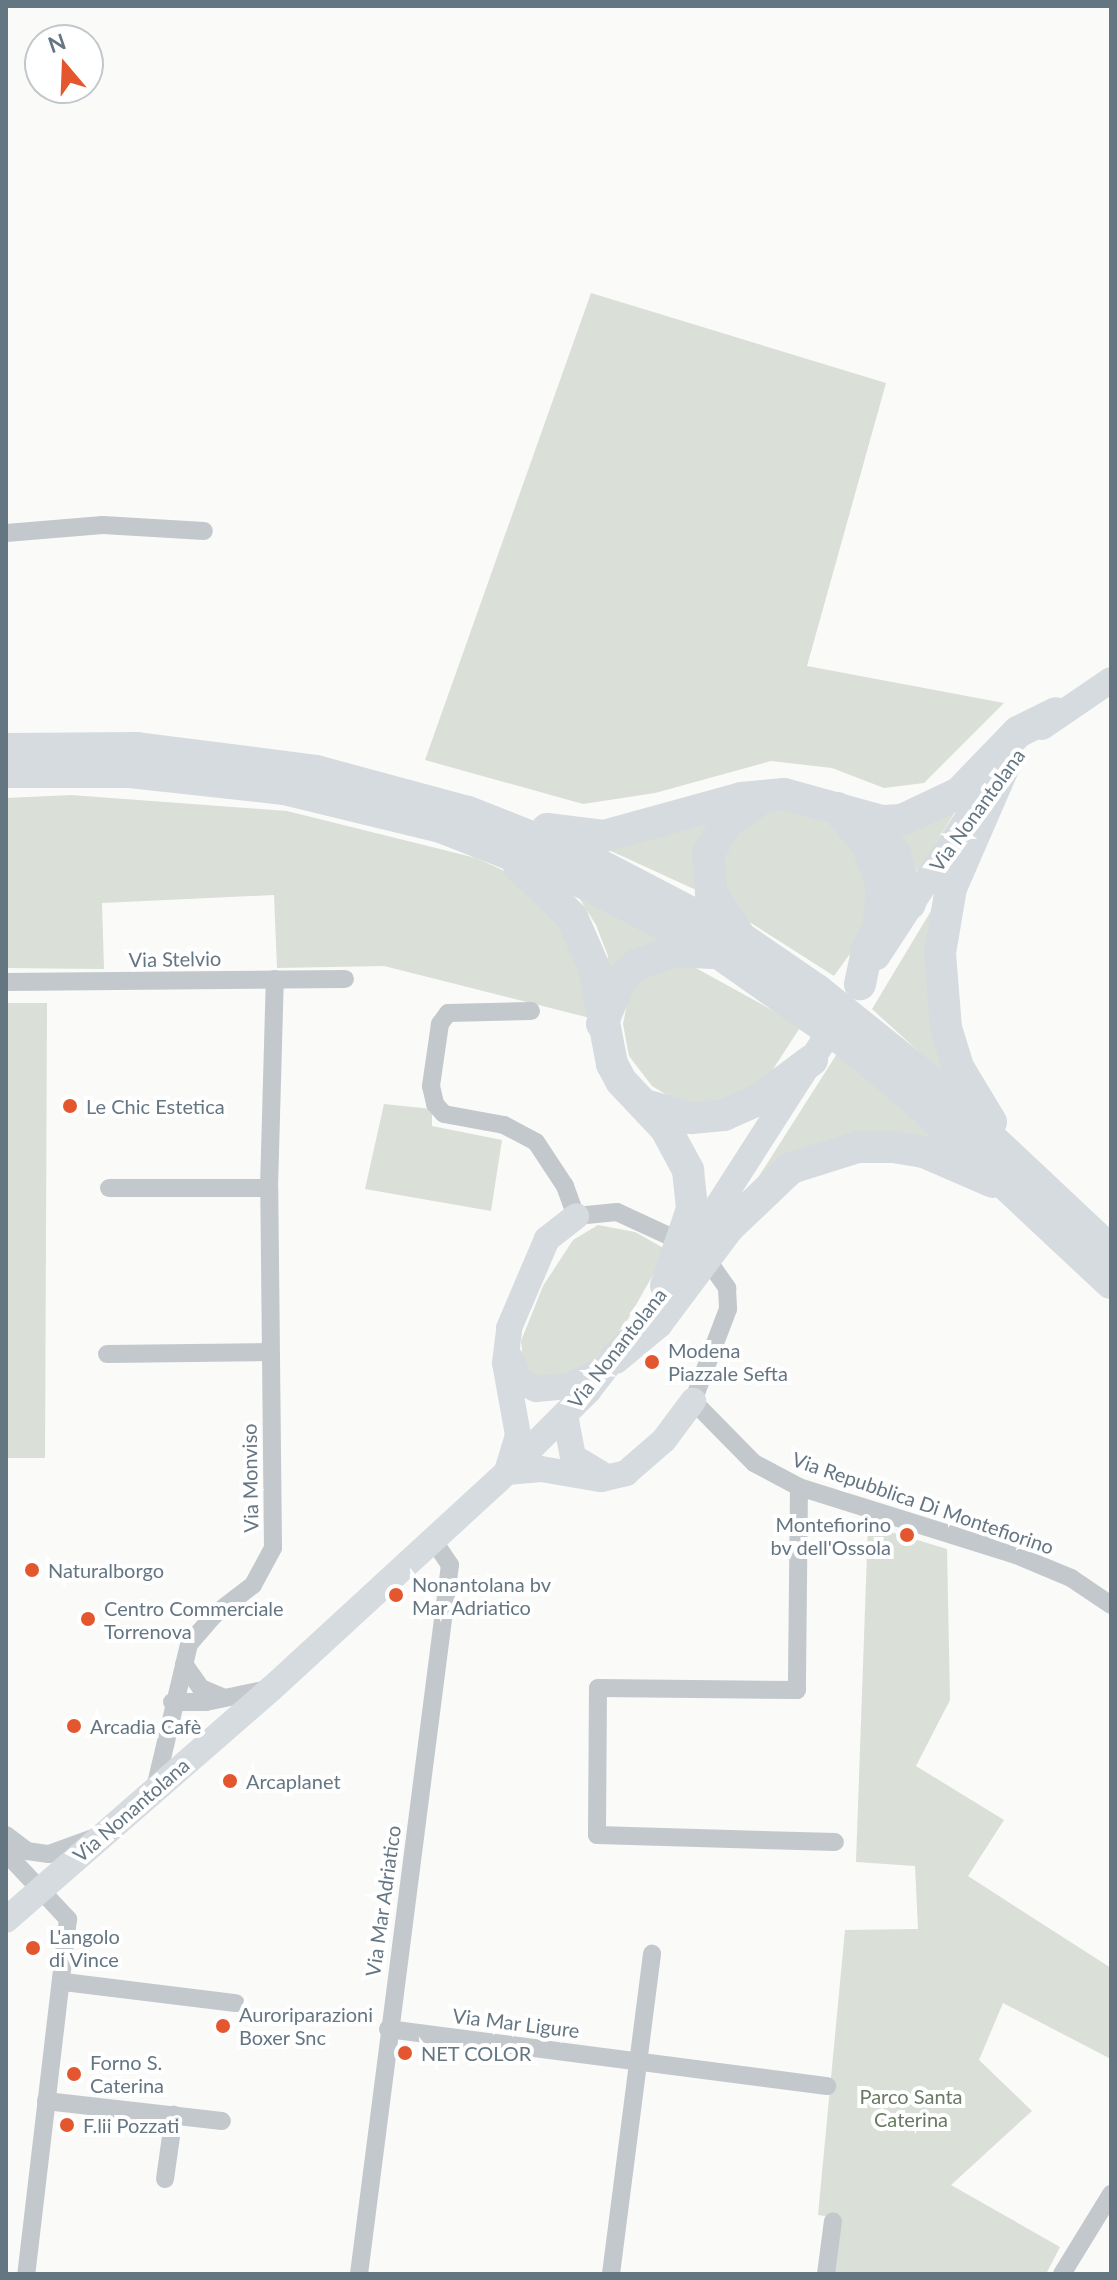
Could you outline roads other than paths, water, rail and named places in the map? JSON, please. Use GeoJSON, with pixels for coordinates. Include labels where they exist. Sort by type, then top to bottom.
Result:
{"type":"FeatureCollection","features":[{"type":"Feature","properties":{"kind":"highway"},"geometry":{"type":"LineString","coordinates":[[6,749],[108,747],[239,759],[316,771],[468,812],[572,834],[604,836],[731,801],[766,797],[802,796],[849,811],[902,820],[926,813],[959,793],[1018,732],[1056,713]]}},
{"type":"Feature","properties":{"kind":"highway"},"geometry":{"type":"LineString","coordinates":[[1005,764],[951,888],[940,953],[946,1028],[958,1067],[1011,1156]]}},
{"type":"Feature","properties":{"kind":"highway"},"geometry":{"type":"LineString","coordinates":[[6,772],[130,772],[284,789],[399,815],[490,846],[731,946],[847,1043],[1012,1189],[1111,1283]]}},
{"type":"Feature","properties":{"kind":"highway"},"geometry":{"type":"LineString","coordinates":[[731,946],[711,893],[708,854],[726,823],[766,797]]}},
{"type":"Feature","properties":{"kind":"highway"},"geometry":{"type":"LineString","coordinates":[[849,811],[895,855],[910,904]]}},
{"type":"Feature","properties":{"kind":"highway"},"geometry":{"type":"LineString","coordinates":[[849,811],[868,846],[882,887],[879,925],[867,951],[860,984]]}},
{"type":"Feature","properties":{"kind":"highway"},"geometry":{"type":"LineString","coordinates":[[468,812],[590,860],[893,1049],[1111,1251]]}},
{"type":"Feature","properties":{"kind":"highway"},"geometry":{"type":"LineString","coordinates":[[490,846],[534,877],[572,917],[593,965],[602,1024],[621,1081],[648,1106],[679,1149],[692,1189],[689,1225],[666,1286]]}},
{"type":"Feature","properties":{"kind":"highway"},"geometry":{"type":"LineString","coordinates":[[602,1024],[620,981],[636,965],[675,951],[695,956],[731,946]]}},
{"type":"Feature","properties":{"kind":"highway"},"geometry":{"type":"LineString","coordinates":[[648,1106],[691,1118],[724,1115],[760,1099],[812,1060]]}},
{"type":"Feature","properties":{"kind":"highway"},"geometry":{"type":"LineString","coordinates":[[612,1362],[657,1323],[728,1228],[791,1168],[847,1149],[893,1147],[924,1152],[1012,1189]]}},
{"type":"Feature","properties":{"kind":"main road","name":"Via Nonantolana"},"geometry":{"type":"LineString","coordinates":[[6,1920],[271,1689],[565,1415],[612,1362],[666,1286],[910,904],[1005,764],[1056,713],[1111,680]]}},
{"type":"Feature","properties":{"kind":"main road"},"geometry":{"type":"LineString","coordinates":[[576,1216],[547,1239],[515,1307],[507,1348],[518,1435],[507,1472],[616,1476],[664,1440],[693,1401]]}},
{"type":"Feature","properties":{"kind":"main road"},"geometry":{"type":"LineString","coordinates":[[507,1348],[520,1381],[536,1389],[569,1386],[612,1362]]}},
{"type":"Feature","properties":{"kind":"main road"},"geometry":{"type":"LineString","coordinates":[[565,1415],[573,1457],[591,1471],[616,1476]]}},
{"type":"Feature","properties":{"kind":"street"},"geometry":{"type":"LineString","coordinates":[[6,533],[103,525],[204,531]]}},
{"type":"Feature","properties":{"kind":"street","name":"Via Monviso"},"geometry":{"type":"LineString","coordinates":[[155,1788],[172,1702],[184,1664],[200,1629],[253,1585],[273,1548],[269,1188],[275,979]]}},
{"type":"Feature","properties":{"kind":"street","name":"Via Stelvio"},"geometry":{"type":"LineString","coordinates":[[6,982],[345,979]]}},
{"type":"Feature","properties":{"kind":"street"},"geometry":{"type":"LineString","coordinates":[[531,1011],[448,1013],[440,1024],[431,1086],[444,1114],[504,1125],[536,1142],[565,1186],[576,1216],[617,1212],[669,1236]]}},
{"type":"Feature","properties":{"kind":"street"},"geometry":{"type":"LineString","coordinates":[[109,1188],[269,1188]]}},
{"type":"Feature","properties":{"kind":"street"},"geometry":{"type":"LineString","coordinates":[[693,1401],[728,1309],[727,1288],[709,1262]]}},
{"type":"Feature","properties":{"kind":"street"},"geometry":{"type":"LineString","coordinates":[[107,1354],[269,1352]]}},
{"type":"Feature","properties":{"kind":"street","name":"Via Repubblica Di Montefiorino"},"geometry":{"type":"LineString","coordinates":[[693,1401],[754,1463],[799,1487],[1016,1555],[1071,1578],[1111,1605]]}},
{"type":"Feature","properties":{"kind":"street"},"geometry":{"type":"LineString","coordinates":[[799,1487],[797,1690],[598,1688],[597,1835],[835,1842]]}},
{"type":"Feature","properties":{"kind":"street","name":"Via Mar Adriatico"},"geometry":{"type":"LineString","coordinates":[[359,2274],[388,2029],[450,1565],[433,1540]]}},
{"type":"Feature","properties":{"kind":"street"},"geometry":{"type":"LineString","coordinates":[[184,1664],[197,1685],[224,1698]]}},
{"type":"Feature","properties":{"kind":"street"},"geometry":{"type":"LineString","coordinates":[[172,1702],[224,1698],[271,1689]]}},
{"type":"Feature","properties":{"kind":"street"},"geometry":{"type":"LineString","coordinates":[[6,1835],[27,1851],[49,1854],[114,1826]]}},
{"type":"Feature","properties":{"kind":"street"},"geometry":{"type":"LineString","coordinates":[[6,1853],[68,1919],[64,1982],[46,2101],[26,2274]]}},
{"type":"Feature","properties":{"kind":"street"},"geometry":{"type":"LineString","coordinates":[[611,2274],[652,1954]]}},
{"type":"Feature","properties":{"kind":"street"},"geometry":{"type":"LineString","coordinates":[[64,1982],[236,2003]]}},
{"type":"Feature","properties":{"kind":"street","name":"Via Mar Ligure"},"geometry":{"type":"LineString","coordinates":[[388,2029],[827,2086]]}},
{"type":"Feature","properties":{"kind":"street"},"geometry":{"type":"LineString","coordinates":[[46,2101],[222,2121]]}},
{"type":"Feature","properties":{"kind":"street"},"geometry":{"type":"LineString","coordinates":[[165,2179],[174,2115]]}},
{"type":"Feature","properties":{"kind":"street"},"geometry":{"type":"LineString","coordinates":[[1062,2274],[1111,2194]]}},
{"type":"Feature","properties":{"kind":"street"},"geometry":{"type":"LineString","coordinates":[[826,2274],[833,2221]]}},
{"type":"Feature","properties":{"kind":"place","name":"Le Chic Estetica"},"geometry":{"type":"Point","coordinates":[70,1106]}},
{"type":"Feature","properties":{"kind":"place","name":"Modena Piazzale Sefta"},"geometry":{"type":"Point","coordinates":[652,1362]}},
{"type":"Feature","properties":{"kind":"place","name":"Montefiorino bv dell'Ossola"},"geometry":{"type":"Point","coordinates":[907,1535]}},
{"type":"Feature","properties":{"kind":"place","name":"Naturalborgo"},"geometry":{"type":"Point","coordinates":[32,1570]}},
{"type":"Feature","properties":{"kind":"place","name":"Nonantolana bv Mar Adriatico"},"geometry":{"type":"Point","coordinates":[396,1595]}},
{"type":"Feature","properties":{"kind":"place","name":"Centro Commerciale Torrenova"},"geometry":{"type":"Point","coordinates":[88,1619]}},
{"type":"Feature","properties":{"kind":"place","name":"Arcadia Cafè"},"geometry":{"type":"Point","coordinates":[74,1726]}},
{"type":"Feature","properties":{"kind":"place","name":"Arcaplanet"},"geometry":{"type":"Point","coordinates":[230,1781]}},
{"type":"Feature","properties":{"kind":"place","name":"L'angolo di Vince"},"geometry":{"type":"Point","coordinates":[33,1948]}},
{"type":"Feature","properties":{"kind":"place","name":"Auroriparazioni Boxer Snc"},"geometry":{"type":"Point","coordinates":[223,2026]}},
{"type":"Feature","properties":{"kind":"place","name":"NET COLOR"},"geometry":{"type":"Point","coordinates":[405,2053]}},
{"type":"Feature","properties":{"kind":"place","name":"Forno S. Caterina"},"geometry":{"type":"Point","coordinates":[74,2074]}},
{"type":"Feature","properties":{"kind":"place","name":"F.lii Pozzati"},"geometry":{"type":"Point","coordinates":[67,2125]}},
{"type":"Feature","properties":{"kind":"park label","name":"Parco Santa Caterina"},"geometry":{"type":"Point","coordinates":[911,2108]}}]}
